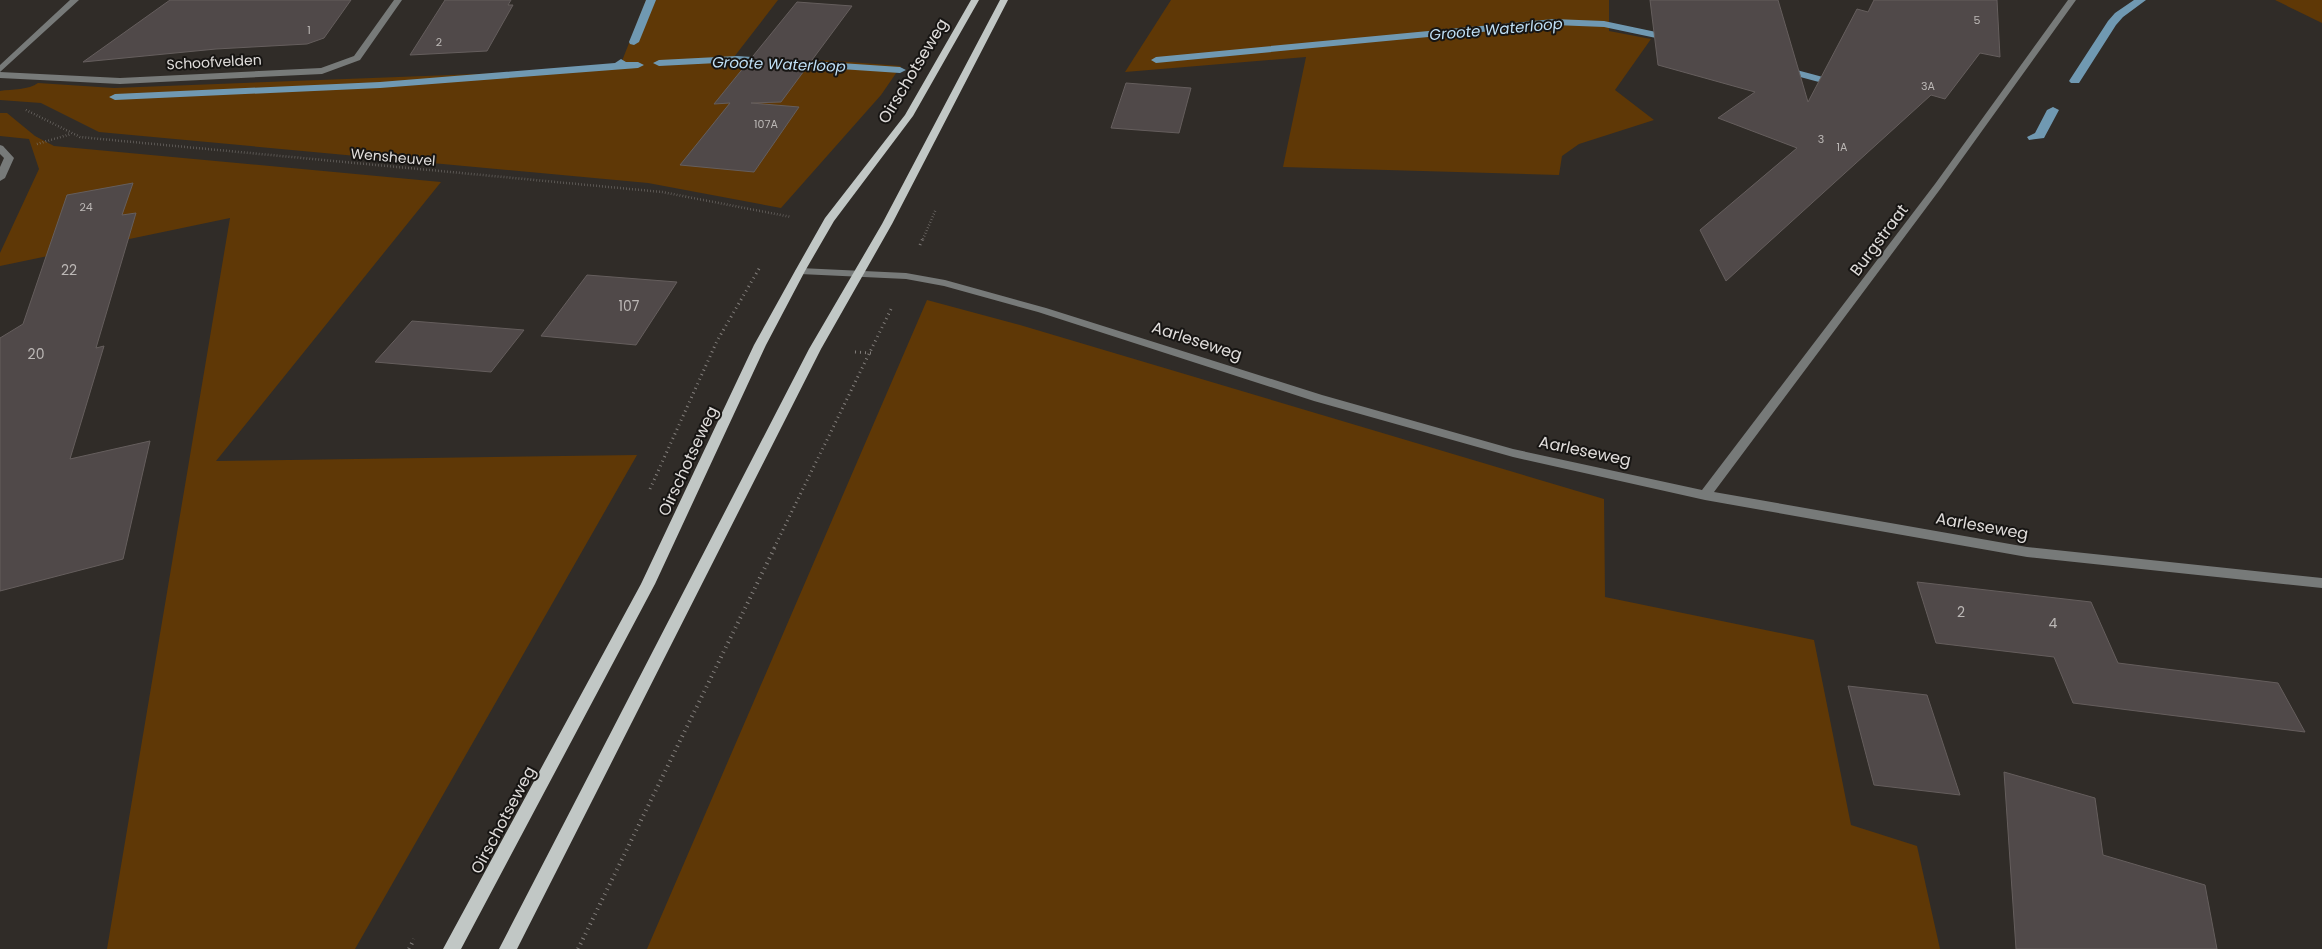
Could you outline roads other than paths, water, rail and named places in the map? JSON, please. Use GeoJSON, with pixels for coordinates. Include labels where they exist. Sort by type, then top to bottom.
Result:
{"type":"FeatureCollection","features":[{"type":"Feature","properties":{"kind":"main road","name":"Oirschotseweg"},"geometry":{"type":"LineString","coordinates":[[452,949],[648,584],[760,345],[800,271],[829,220],[909,116],[975,0]]}},
{"type":"Feature","properties":{"kind":"main road"},"geometry":{"type":"LineString","coordinates":[[508,949],[815,349],[858,274],[1004,0]]}},
{"type":"Feature","properties":{"kind":"street"},"geometry":{"type":"LineString","coordinates":[[0,70],[75,0]]}},
{"type":"Feature","properties":{"kind":"street","name":"Schoofvelden"},"geometry":{"type":"LineString","coordinates":[[0,75],[120,81],[322,71],[357,58],[398,0]]}},
{"type":"Feature","properties":{"kind":"street","name":"Burgstraat"},"geometry":{"type":"LineString","coordinates":[[1705,495],[1938,186],[2072,0]]}},
{"type":"Feature","properties":{"kind":"street"},"geometry":{"type":"LineString","coordinates":[[0,148],[9,158],[0,178]]}},
{"type":"Feature","properties":{"kind":"street","name":"Aarleseweg"},"geometry":{"type":"LineString","coordinates":[[800,271],[906,276],[946,283],[1042,310],[1318,398],[1513,453],[1705,495],[2027,552],[2322,583]]}},
{"type":"Feature","properties":{"kind":"waterway","name":"Groote Waterloop"},"geometry":{"type":"LineString","coordinates":[[634,42],[651,0]]}},
{"type":"Feature","properties":{"kind":"waterway","name":"Groote Waterloop"},"geometry":{"type":"LineString","coordinates":[[2075,81],[2112,23],[2119,15],[2141,0]]}},
{"type":"Feature","properties":{"kind":"waterway","name":"Groote Waterloop"},"geometry":{"type":"LineString","coordinates":[[1156,60],[1554,22],[1604,24],[1675,39]]}},
{"type":"Feature","properties":{"kind":"waterway","name":"Groote Waterloop"},"geometry":{"type":"LineString","coordinates":[[659,63],[737,59],[900,70]]}},
{"type":"Feature","properties":{"kind":"waterway","name":"Groote Waterloop"},"geometry":{"type":"LineString","coordinates":[[618,66],[621,62]]}},
{"type":"Feature","properties":{"kind":"waterway","name":"Groote Waterloop"},"geometry":{"type":"LineString","coordinates":[[618,66],[638,65]]}},
{"type":"Feature","properties":{"kind":"waterway"},"geometry":{"type":"LineString","coordinates":[[115,97],[380,85],[618,66]]}},
{"type":"Feature","properties":{"kind":"waterway","name":"Groote Waterloop"},"geometry":{"type":"LineString","coordinates":[[1778,68],[1830,82]]}},
{"type":"Feature","properties":{"kind":"waterway","name":"Groote Waterloop"},"geometry":{"type":"LineString","coordinates":[[2033,137],[2040,135],[2053,110]]}}]}
